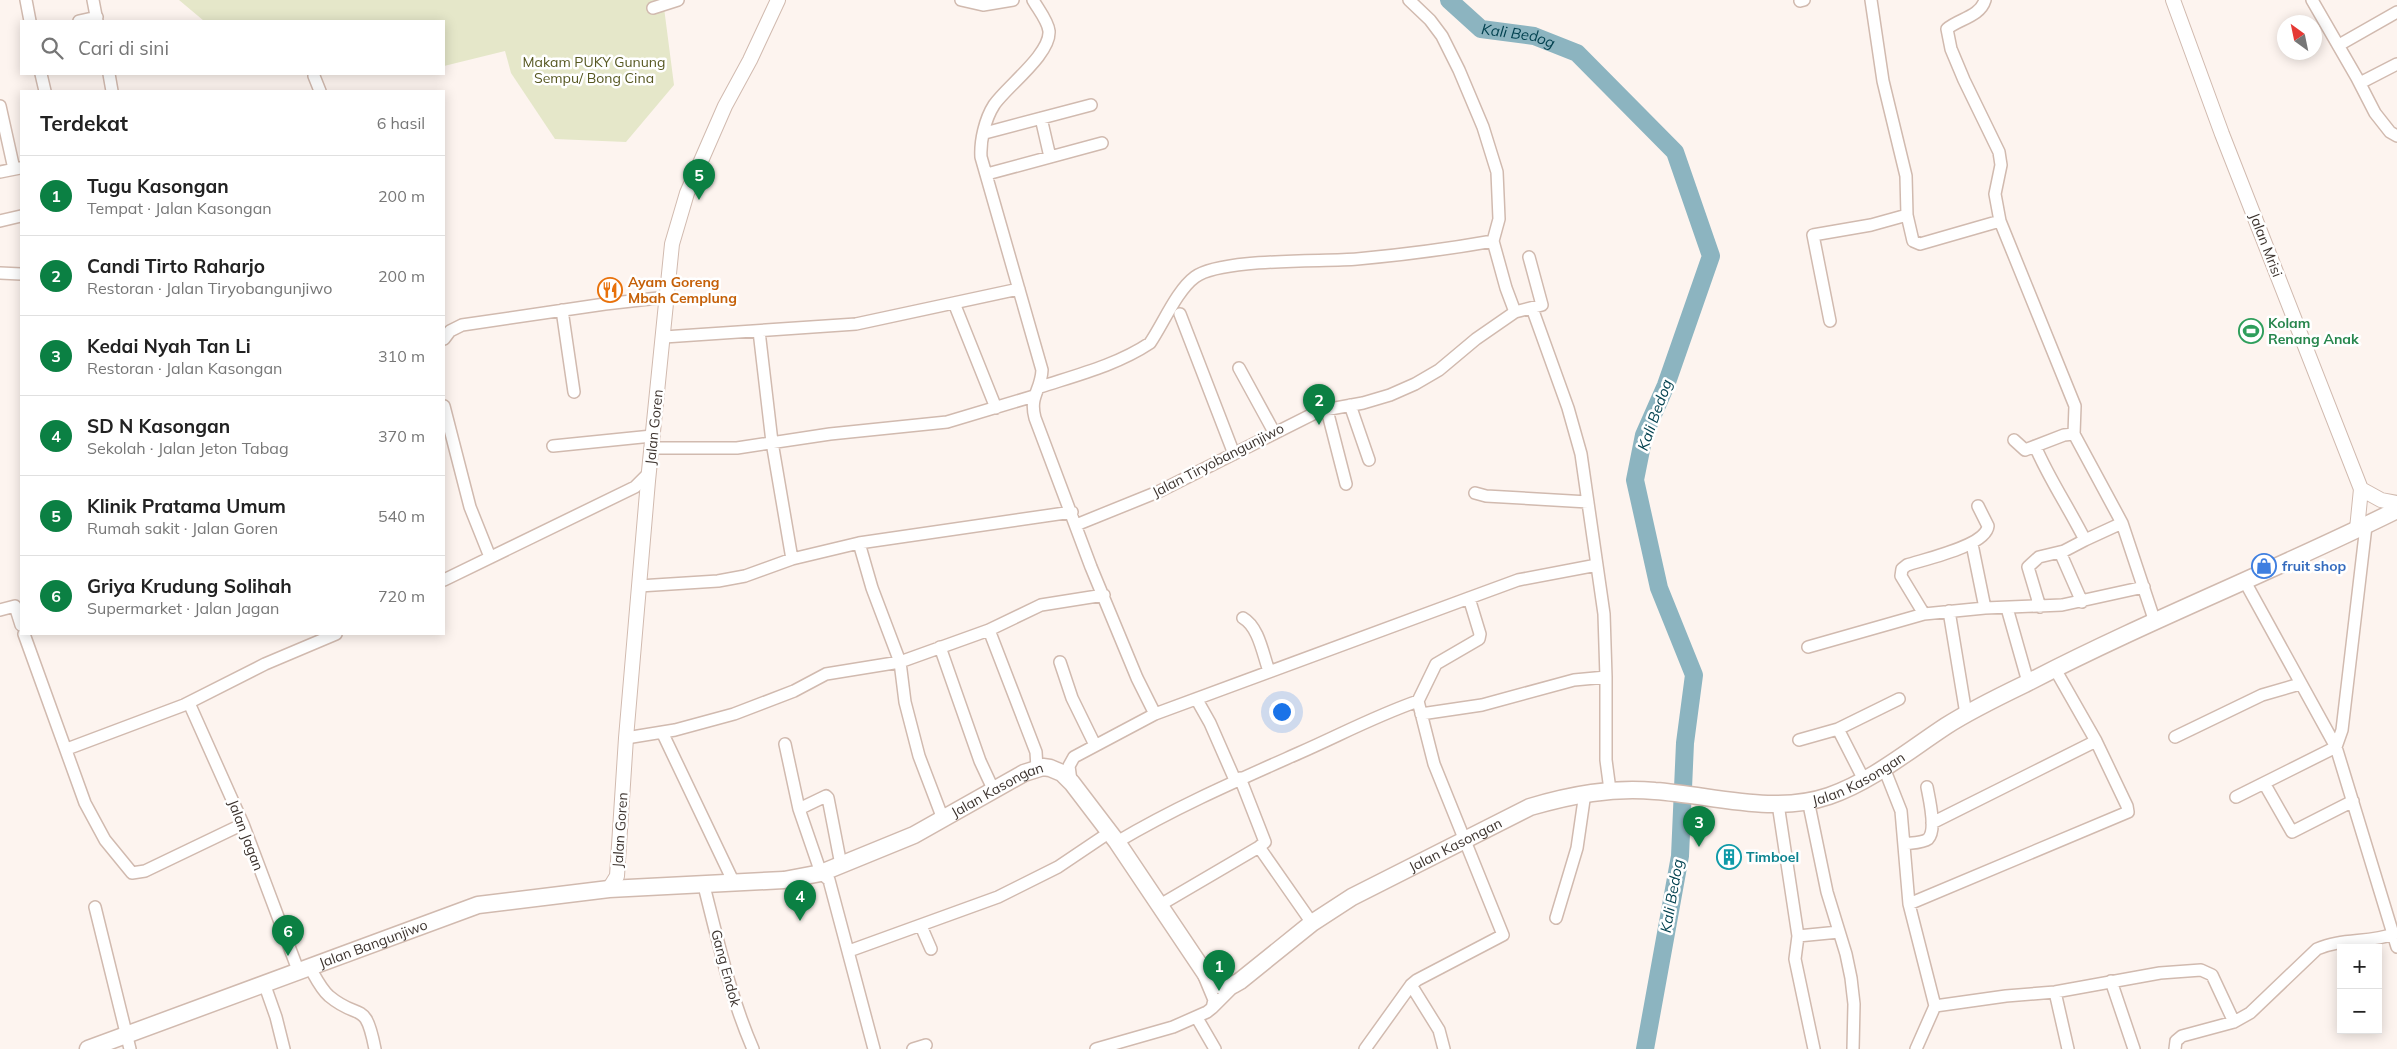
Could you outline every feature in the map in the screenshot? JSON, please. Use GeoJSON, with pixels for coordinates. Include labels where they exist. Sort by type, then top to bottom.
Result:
{"type":"FeatureCollection","features":[{"type":"Feature","properties":{"kind":"main road","name":"Jalan Kasongan"},"geometry":{"type":"LineString","coordinates":[[617,884],[704,886],[784,880],[820,872],[890,846],[944,819],[1024,773],[1040,768],[1056,770],[1072,782],[1113,837],[1207,976],[1219,985],[1233,985],[1312,923],[1371,887],[1466,841],[1530,807],[1585,793],[1610,790],[1655,790],[1716,799],[1778,804],[1828,796],[1864,780],[1966,714],[2028,682],[2397,510]]}},
{"type":"Feature","properties":{"kind":"main road","name":"Jalan Bangunjiwo"},"geometry":{"type":"LineString","coordinates":[[88,1049],[128,1042],[264,983],[478,905],[617,884]]}},
{"type":"Feature","properties":{"kind":"street"},"geometry":{"type":"LineString","coordinates":[[26,0],[30,20]]}},
{"type":"Feature","properties":{"kind":"street"},"geometry":{"type":"LineString","coordinates":[[93,0],[97,19]]}},
{"type":"Feature","properties":{"kind":"street"},"geometry":{"type":"LineString","coordinates":[[653,8],[678,0]]}},
{"type":"Feature","properties":{"kind":"street","name":"Jalan Goren"},"geometry":{"type":"LineString","coordinates":[[617,884],[626,738],[648,474],[664,337],[672,244],[679,212],[725,106],[754,52],[778,0]]}},
{"type":"Feature","properties":{"kind":"street"},"geometry":{"type":"LineString","coordinates":[[961,0],[983,5],[1013,0]]}},
{"type":"Feature","properties":{"kind":"street"},"geometry":{"type":"LineString","coordinates":[[1033,0],[1049,30],[1046,44],[1028,69],[990,112],[981,143],[981,157],[1040,358],[1042,370],[1032,407],[1035,418],[1137,678],[1155,714]]}},
{"type":"Feature","properties":{"kind":"street"},"geometry":{"type":"LineString","coordinates":[[1409,0],[1430,20],[1442,36],[1459,70],[1483,127],[1497,172],[1499,219],[1493,240],[1514,312],[1542,305],[1530,257]]}},
{"type":"Feature","properties":{"kind":"street"},"geometry":{"type":"LineString","coordinates":[[1871,0],[1883,82],[1906,176],[1911,238],[1916,244],[2000,221]]}},
{"type":"Feature","properties":{"kind":"street"},"geometry":{"type":"LineString","coordinates":[[1985,0],[1983,5],[1973,14],[1946,29],[1951,50],[1999,152],[2000,165],[1995,186],[2000,221],[2075,406],[2074,434],[2122,523],[2155,622]]}},
{"type":"Feature","properties":{"kind":"street","name":"Jalan Mrisi"},"geometry":{"type":"LineString","coordinates":[[2173,0],[2222,134],[2361,489]]}},
{"type":"Feature","properties":{"kind":"street"},"geometry":{"type":"LineString","coordinates":[[2312,0],[2324,24],[2339,45],[2375,113],[2390,132],[2397,136]]}},
{"type":"Feature","properties":{"kind":"street"},"geometry":{"type":"LineString","coordinates":[[2339,45],[2397,12]]}},
{"type":"Feature","properties":{"kind":"street"},"geometry":{"type":"LineString","coordinates":[[2360,83],[2397,64]]}},
{"type":"Feature","properties":{"kind":"street"},"geometry":{"type":"LineString","coordinates":[[41,75],[45,90]]}},
{"type":"Feature","properties":{"kind":"street"},"geometry":{"type":"LineString","coordinates":[[109,75],[112,90]]}},
{"type":"Feature","properties":{"kind":"street"},"geometry":{"type":"LineString","coordinates":[[314,76],[320,90]]}},
{"type":"Feature","properties":{"kind":"street"},"geometry":{"type":"LineString","coordinates":[[985,133],[1091,105]]}},
{"type":"Feature","properties":{"kind":"street"},"geometry":{"type":"LineString","coordinates":[[0,106],[17,169],[0,172]]}},
{"type":"Feature","properties":{"kind":"street"},"geometry":{"type":"LineString","coordinates":[[1041,118],[1050,157]]}},
{"type":"Feature","properties":{"kind":"street"},"geometry":{"type":"LineString","coordinates":[[987,174],[1102,143]]}},
{"type":"Feature","properties":{"kind":"street"},"geometry":{"type":"LineString","coordinates":[[1830,321],[1813,235],[1871,225],[1908,215]]}},
{"type":"Feature","properties":{"kind":"street"},"geometry":{"type":"LineString","coordinates":[[0,221],[20,216]]}},
{"type":"Feature","properties":{"kind":"street"},"geometry":{"type":"LineString","coordinates":[[553,446],[652,442],[737,448],[772,442],[947,422],[996,408],[1101,367],[1141,349],[1150,343],[1188,283],[1195,277],[1213,269],[1274,262],[1356,259],[1457,248],[1493,240]]}},
{"type":"Feature","properties":{"kind":"street"},"geometry":{"type":"LineString","coordinates":[[0,273],[20,274]]}},
{"type":"Feature","properties":{"kind":"street"},"geometry":{"type":"LineString","coordinates":[[664,337],[856,324],[1019,289]]}},
{"type":"Feature","properties":{"kind":"street"},"geometry":{"type":"LineString","coordinates":[[445,338],[450,331],[462,325],[667,297]]}},
{"type":"Feature","properties":{"kind":"street"},"geometry":{"type":"LineString","coordinates":[[954,303],[996,408]]}},
{"type":"Feature","properties":{"kind":"street"},"geometry":{"type":"LineString","coordinates":[[1532,308],[1568,408],[1581,454],[1604,614],[1606,760],[1610,790]]}},
{"type":"Feature","properties":{"kind":"street"},"geometry":{"type":"LineString","coordinates":[[562,310],[574,392]]}},
{"type":"Feature","properties":{"kind":"street","name":"Jalan Tiryobangunjiwo"},"geometry":{"type":"LineString","coordinates":[[1076,524],[1160,491],[1319,411],[1390,395],[1439,370],[1476,339],[1514,312]]}},
{"type":"Feature","properties":{"kind":"street"},"geometry":{"type":"LineString","coordinates":[[1180,314],[1234,454]]}},
{"type":"Feature","properties":{"kind":"street"},"geometry":{"type":"LineString","coordinates":[[759,331],[772,442],[792,559]]}},
{"type":"Feature","properties":{"kind":"street"},"geometry":{"type":"LineString","coordinates":[[1240,368],[1274,432]]}},
{"type":"Feature","properties":{"kind":"street"},"geometry":{"type":"LineString","coordinates":[[1350,405],[1369,460]]}},
{"type":"Feature","properties":{"kind":"street"},"geometry":{"type":"LineString","coordinates":[[445,410],[470,507],[490,557]]}},
{"type":"Feature","properties":{"kind":"street"},"geometry":{"type":"LineString","coordinates":[[1327,410],[1346,484]]}},
{"type":"Feature","properties":{"kind":"street"},"geometry":{"type":"LineString","coordinates":[[2014,440],[2025,450],[2064,435],[2074,434]]}},
{"type":"Feature","properties":{"kind":"street"},"geometry":{"type":"LineString","coordinates":[[2035,446],[2047,475],[2065,500],[2085,540]]}},
{"type":"Feature","properties":{"kind":"street"},"geometry":{"type":"LineString","coordinates":[[445,580],[635,487],[648,474]]}},
{"type":"Feature","properties":{"kind":"street"},"geometry":{"type":"LineString","coordinates":[[635,487],[642,490],[646,498]]}},
{"type":"Feature","properties":{"kind":"street"},"geometry":{"type":"LineString","coordinates":[[2361,489],[2381,500],[2397,503]]}},
{"type":"Feature","properties":{"kind":"street"},"geometry":{"type":"LineString","coordinates":[[2236,797],[2336,747],[2342,730],[2362,527],[2361,489]]}},
{"type":"Feature","properties":{"kind":"street"},"geometry":{"type":"LineString","coordinates":[[1475,493],[1486,496],[1588,502]]}},
{"type":"Feature","properties":{"kind":"street"},"geometry":{"type":"LineString","coordinates":[[1924,614],[1902,576],[1902,568],[1972,544],[1983,536],[1988,528],[1978,506]]}},
{"type":"Feature","properties":{"kind":"street"},"geometry":{"type":"LineString","coordinates":[[639,586],[718,581],[744,576],[792,559],[859,543],[1072,512]]}},
{"type":"Feature","properties":{"kind":"street"},"geometry":{"type":"LineString","coordinates":[[2040,607],[2028,567],[2039,557],[2064,552],[2122,523]]}},
{"type":"Feature","properties":{"kind":"street"},"geometry":{"type":"LineString","coordinates":[[859,543],[872,588],[900,662],[905,702],[919,756],[944,819]]}},
{"type":"Feature","properties":{"kind":"street"},"geometry":{"type":"LineString","coordinates":[[1972,544],[1985,608]]}},
{"type":"Feature","properties":{"kind":"street"},"geometry":{"type":"LineString","coordinates":[[2060,552],[2082,602]]}},
{"type":"Feature","properties":{"kind":"street"},"geometry":{"type":"LineString","coordinates":[[989,630],[1036,752],[1040,768],[1082,752],[1155,714],[1518,580],[1597,565]]}},
{"type":"Feature","properties":{"kind":"street"},"geometry":{"type":"LineString","coordinates":[[2244,580],[2336,747],[2397,947]]}},
{"type":"Feature","properties":{"kind":"street"},"geometry":{"type":"LineString","coordinates":[[1808,647],[1924,614],[1985,608],[2040,607],[2082,602],[2144,587]]}},
{"type":"Feature","properties":{"kind":"street"},"geometry":{"type":"LineString","coordinates":[[626,738],[662,732],[734,714],[794,691],[826,674],[900,662],[989,630],[1049,603],[1104,595]]}},
{"type":"Feature","properties":{"kind":"street"},"geometry":{"type":"LineString","coordinates":[[1365,1049],[1411,985],[1430,972],[1503,935],[1434,764],[1418,701],[1436,664],[1479,639],[1480,634],[1469,598]]}},
{"type":"Feature","properties":{"kind":"street"},"geometry":{"type":"LineString","coordinates":[[0,610],[15,606],[20,622]]}},
{"type":"Feature","properties":{"kind":"street"},"geometry":{"type":"LineString","coordinates":[[2007,608],[2028,682]]}},
{"type":"Feature","properties":{"kind":"street"},"geometry":{"type":"LineString","coordinates":[[1949,611],[1966,714]]}},
{"type":"Feature","properties":{"kind":"street"},"geometry":{"type":"LineString","coordinates":[[1243,618],[1250,622],[1256,633],[1269,671]]}},
{"type":"Feature","properties":{"kind":"street"},"geometry":{"type":"LineString","coordinates":[[24,635],[67,749],[79,788],[94,820],[116,856],[132,873],[145,872],[243,824]]}},
{"type":"Feature","properties":{"kind":"street"},"geometry":{"type":"LineString","coordinates":[[67,749],[189,703],[265,664],[334,635]]}},
{"type":"Feature","properties":{"kind":"street"},"geometry":{"type":"LineString","coordinates":[[940,647],[980,761],[994,791]]}},
{"type":"Feature","properties":{"kind":"street"},"geometry":{"type":"LineString","coordinates":[[1060,662],[1072,698],[1095,745]]}},
{"type":"Feature","properties":{"kind":"street"},"geometry":{"type":"LineString","coordinates":[[1909,904],[2128,812],[2128,806],[2096,741],[2055,669]]}},
{"type":"Feature","properties":{"kind":"street"},"geometry":{"type":"LineString","coordinates":[[1420,714],[1482,705],[1574,680],[1606,677]]}},
{"type":"Feature","properties":{"kind":"street"},"geometry":{"type":"LineString","coordinates":[[2176,737],[2262,694],[2300,684]]}},
{"type":"Feature","properties":{"kind":"street"},"geometry":{"type":"LineString","coordinates":[[1160,905],[1265,842],[1238,779],[1197,700]]}},
{"type":"Feature","properties":{"kind":"street"},"geometry":{"type":"LineString","coordinates":[[1799,740],[1838,729],[1899,700]]}},
{"type":"Feature","properties":{"kind":"street"},"geometry":{"type":"LineString","coordinates":[[850,951],[998,897],[1113,837],[1301,752],[1375,716],[1418,701]]}},
{"type":"Feature","properties":{"kind":"street","name":"Jalan Jagan"},"geometry":{"type":"LineString","coordinates":[[189,703],[304,968],[328,995],[366,1017],[370,1024],[375,1049]]}},
{"type":"Feature","properties":{"kind":"street"},"geometry":{"type":"LineString","coordinates":[[1838,729],[1864,780]]}},
{"type":"Feature","properties":{"kind":"street"},"geometry":{"type":"LineString","coordinates":[[662,732],[734,884]]}},
{"type":"Feature","properties":{"kind":"street"},"geometry":{"type":"LineString","coordinates":[[1932,823],[2096,741]]}},
{"type":"Feature","properties":{"kind":"street"},"geometry":{"type":"LineString","coordinates":[[785,744],[799,809],[820,872],[829,880],[850,951],[874,1049]]}},
{"type":"Feature","properties":{"kind":"street"},"geometry":{"type":"LineString","coordinates":[[1072,782],[1068,772],[1070,761],[1082,752]]}},
{"type":"Feature","properties":{"kind":"street"},"geometry":{"type":"LineString","coordinates":[[1884,768],[1901,811],[1909,904],[1935,1006],[1916,1049]]}},
{"type":"Feature","properties":{"kind":"street"},"geometry":{"type":"LineString","coordinates":[[2264,783],[2292,832],[2353,801]]}},
{"type":"Feature","properties":{"kind":"street"},"geometry":{"type":"LineString","coordinates":[[1904,844],[1927,840],[1932,823],[1927,787]]}},
{"type":"Feature","properties":{"kind":"street"},"geometry":{"type":"LineString","coordinates":[[1556,918],[1577,848],[1585,793]]}},
{"type":"Feature","properties":{"kind":"street"},"geometry":{"type":"LineString","coordinates":[[799,809],[826,796],[828,798],[841,865]]}},
{"type":"Feature","properties":{"kind":"street"},"geometry":{"type":"LineString","coordinates":[[1808,800],[1827,892],[1846,954],[1854,1004],[1853,1049]]}},
{"type":"Feature","properties":{"kind":"street"},"geometry":{"type":"LineString","coordinates":[[1778,804],[1798,936],[1795,959],[1814,1049]]}},
{"type":"Feature","properties":{"kind":"street"},"geometry":{"type":"LineString","coordinates":[[1259,847],[1312,923]]}},
{"type":"Feature","properties":{"kind":"street","name":"Gang Endok"},"geometry":{"type":"LineString","coordinates":[[704,886],[728,981],[740,1019],[753,1049]]}},
{"type":"Feature","properties":{"kind":"street"},"geometry":{"type":"LineString","coordinates":[[95,907],[128,1042]]}},
{"type":"Feature","properties":{"kind":"street"},"geometry":{"type":"LineString","coordinates":[[921,926],[931,949]]}},
{"type":"Feature","properties":{"kind":"street"},"geometry":{"type":"LineString","coordinates":[[1798,936],[1839,932]]}},
{"type":"Feature","properties":{"kind":"street"},"geometry":{"type":"LineString","coordinates":[[2175,1049],[2176,1041],[2182,1036],[2234,1022],[2259,1006],[2317,950],[2335,944],[2379,939],[2394,934]]}},
{"type":"Feature","properties":{"kind":"street"},"geometry":{"type":"LineString","coordinates":[[1199,966],[1214,1000],[1212,1008]]}},
{"type":"Feature","properties":{"kind":"street"},"geometry":{"type":"LineString","coordinates":[[1935,1006],[2006,996],[2055,992],[2160,973],[2206,970],[2214,978],[2234,1022]]}},
{"type":"Feature","properties":{"kind":"street"},"geometry":{"type":"LineString","coordinates":[[1096,1049],[1197,1018],[1212,1008],[1240,981]]}},
{"type":"Feature","properties":{"kind":"street"},"geometry":{"type":"LineString","coordinates":[[2111,981],[2134,1049]]}},
{"type":"Feature","properties":{"kind":"street"},"geometry":{"type":"LineString","coordinates":[[264,983],[276,1017],[284,1049]]}},
{"type":"Feature","properties":{"kind":"street"},"geometry":{"type":"LineString","coordinates":[[1411,985],[1439,1030],[1444,1049]]}},
{"type":"Feature","properties":{"kind":"street"},"geometry":{"type":"LineString","coordinates":[[2055,992],[2068,1049]]}},
{"type":"Feature","properties":{"kind":"street"},"geometry":{"type":"LineString","coordinates":[[1197,1018],[1215,1049]]}},
{"type":"Feature","properties":{"kind":"street"},"geometry":{"type":"LineString","coordinates":[[913,1049],[926,1045]]}},
{"type":"Feature","properties":{"kind":"green space","name":"Makam PUKY Gunung Sempu/ Bong Cina"},"geometry":{"type":"Polygon","coordinates":[[[179,0],[663,0],[674,85],[626,142],[555,139],[511,73],[505,51],[445,66],[445,20],[203,20],[179,0]]]}},
{"type":"Feature","properties":{"kind":"waterway","name":"Kali Bedog"},"geometry":{"type":"LineString","coordinates":[[1449,0],[1481,29],[1534,36],[1577,53],[1675,152],[1711,256],[1666,385],[1644,435],[1635,480],[1659,588],[1694,675],[1685,743],[1680,856],[1645,1049]]}},
{"type":"Feature","properties":{"kind":"place","name":"Klinik Pratama Umum"},"geometry":{"type":"Point","coordinates":[699,200]}},
{"type":"Feature","properties":{"kind":"place","name":"Ayam Goreng Mbah Cemplung"},"geometry":{"type":"Point","coordinates":[610,290]}},
{"type":"Feature","properties":{"kind":"place","name":"Kolam Renang Anak"},"geometry":{"type":"Point","coordinates":[2251,331]}},
{"type":"Feature","properties":{"kind":"place","name":"Candi Tirto Raharjo"},"geometry":{"type":"Point","coordinates":[1319,425]}},
{"type":"Feature","properties":{"kind":"place","name":"fruit shop"},"geometry":{"type":"Point","coordinates":[2264,566]}},
{"type":"Feature","properties":{"kind":"place","name":"Kedai Nyah Tan Li"},"geometry":{"type":"Point","coordinates":[1699,847]}},
{"type":"Feature","properties":{"kind":"place","name":"Timboel"},"geometry":{"type":"Point","coordinates":[1729,857]}},
{"type":"Feature","properties":{"kind":"place","name":"SD N Kasongan"},"geometry":{"type":"Point","coordinates":[800,921]}},
{"type":"Feature","properties":{"kind":"place","name":"Griya Krudung Solihah"},"geometry":{"type":"Point","coordinates":[288,956]}},
{"type":"Feature","properties":{"kind":"place","name":"Tugu Kasongan"},"geometry":{"type":"Point","coordinates":[1219,991]}}]}
